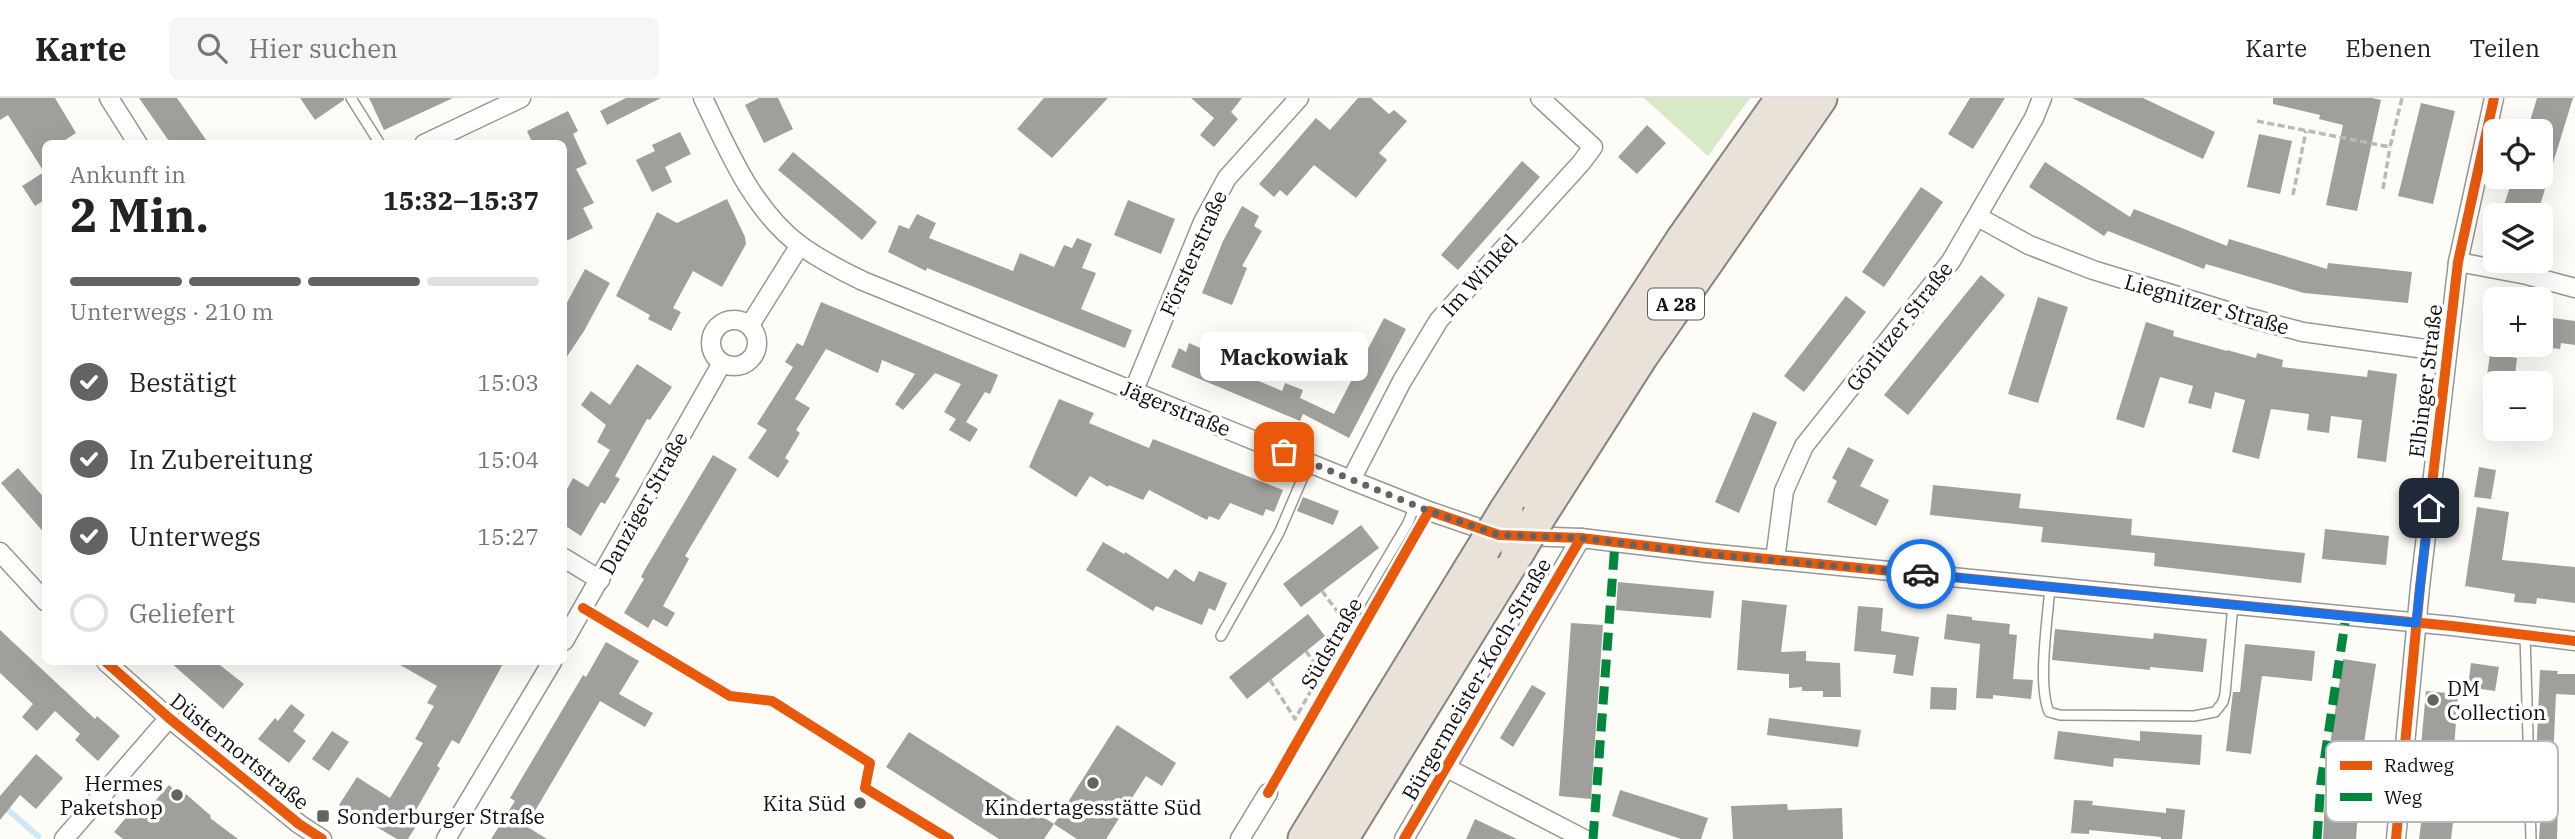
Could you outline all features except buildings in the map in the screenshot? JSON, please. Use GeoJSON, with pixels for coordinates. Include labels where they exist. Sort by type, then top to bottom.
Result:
{"type":"FeatureCollection","features":[{"type":"Feature","properties":{"kind":"highway","name":"A 28"},"geometry":{"type":"LineString","coordinates":[[1306,839],[1506,511],[1682,241],[1783,98]]}},
{"type":"Feature","properties":{"kind":"highway","name":"A 28"},"geometry":{"type":"LineString","coordinates":[[1341,839],[1539,516],[1641,356],[1820,98]]}},
{"type":"Feature","properties":{"kind":"street"},"geometry":{"type":"LineString","coordinates":[[109,98],[135,140]]}},
{"type":"Feature","properties":{"kind":"street"},"geometry":{"type":"LineString","coordinates":[[432,140],[521,98]]}},
{"type":"Feature","properties":{"kind":"street","name":"Jägerstraße"},"geometry":{"type":"LineString","coordinates":[[703,98],[745,181],[775,222],[800,245],[834,267],[1351,480],[1499,535],[1581,538],[2233,603],[2575,641]]}},
{"type":"Feature","properties":{"kind":"street","name":"Försterstraße"},"geometry":{"type":"LineString","coordinates":[[1134,390],[1203,222],[1227,178],[1299,98]]}},
{"type":"Feature","properties":{"kind":"street","name":"Im Winkel"},"geometry":{"type":"LineString","coordinates":[[1351,480],[1402,381],[1439,320],[1593,147],[1540,98]]}},
{"type":"Feature","properties":{"kind":"street","name":"Görlitzer Straße"},"geometry":{"type":"LineString","coordinates":[[1775,559],[1784,491],[1804,446],[1951,261],[2034,118],[2042,98]]}},
{"type":"Feature","properties":{"kind":"street","name":"Elbinger Straße"},"geometry":{"type":"LineString","coordinates":[[2405,741],[2458,262],[2494,98]]}},
{"type":"Feature","properties":{"kind":"street","name":"Liegnitzer Straße"},"geometry":{"type":"LineString","coordinates":[[1978,217],[2029,245],[2093,270],[2250,318],[2303,332],[2447,352]]}},
{"type":"Feature","properties":{"kind":"street"},"geometry":{"type":"LineString","coordinates":[[750,326],[800,245]]}},
{"type":"Feature","properties":{"kind":"street"},"geometry":{"type":"LineString","coordinates":[[2458,262],[2527,275],[2575,288]]}},
{"type":"Feature","properties":{"kind":"street"},"geometry":{"type":"LineString","coordinates":[[740,320],[750,326],[757,337],[758,346],[751,359],[737,366],[722,363],[714,355],[711,344],[714,331],[725,322],[740,320]]}},
{"type":"Feature","properties":{"kind":"street","name":"Danziger Straße"},"geometry":{"type":"LineString","coordinates":[[567,636],[722,363]]}},
{"type":"Feature","properties":{"kind":"street","name":"Bürgermeister-Koch-Straße"},"geometry":{"type":"LineString","coordinates":[[1404,839],[1581,538]]}},
{"type":"Feature","properties":{"kind":"street"},"geometry":{"type":"LineString","coordinates":[[0,552],[42,598]]}},
{"type":"Feature","properties":{"kind":"street"},"geometry":{"type":"LineString","coordinates":[[567,560],[600,580]]}},
{"type":"Feature","properties":{"kind":"street","name":"Düsternortstraße"},"geometry":{"type":"LineString","coordinates":[[109,665],[169,718],[299,824],[322,839]]}},
{"type":"Feature","properties":{"kind":"street"},"geometry":{"type":"LineString","coordinates":[[446,839],[550,665]]}},
{"type":"Feature","properties":{"kind":"street"},"geometry":{"type":"LineString","coordinates":[[64,839],[169,718]]}},
{"type":"Feature","properties":{"kind":"street"},"geometry":{"type":"LineString","coordinates":[[1447,768],[1584,839]]}},
{"type":"Feature","properties":{"kind":"street"},"geometry":{"type":"LineString","coordinates":[[1240,839],[1268,793]]}},
{"type":"Feature","properties":{"kind":"lane"},"geometry":{"type":"LineString","coordinates":[[351,98],[377,140]]}},
{"type":"Feature","properties":{"kind":"lane"},"geometry":{"type":"LineString","coordinates":[[1222,636],[1279,533],[1309,463]]}},
{"type":"Feature","properties":{"kind":"lane"},"geometry":{"type":"LineString","coordinates":[[1350,622],[1408,523],[1415,505]]}},
{"type":"Feature","properties":{"kind":"lane"},"geometry":{"type":"LineString","coordinates":[[2050,586],[2045,702],[2049,712],[2060,715],[2194,716],[2214,712],[2223,702],[2225,694],[2233,603]]}},
{"type":"Feature","properties":{"kind":"lane"},"geometry":{"type":"LineString","coordinates":[[2525,635],[2528,741]]}},
{"type":"Feature","properties":{"kind":"path"},"geometry":{"type":"LineString","coordinates":[[2383,189],[2402,98]]}},
{"type":"Feature","properties":{"kind":"path"},"geometry":{"type":"LineString","coordinates":[[2257,121],[2390,147]]}},
{"type":"Feature","properties":{"kind":"path"},"geometry":{"type":"LineString","coordinates":[[2293,195],[2305,131]]}},
{"type":"Feature","properties":{"kind":"path"},"geometry":{"type":"LineString","coordinates":[[1270,680],[1295,719],[1350,622],[1322,592]]}},
{"type":"Feature","properties":{"kind":"path"},"geometry":{"type":"LineString","coordinates":[[1306,651],[1321,673]]}},
{"type":"Feature","properties":{"kind":"green space"},"geometry":{"type":"Polygon","coordinates":[[[1644,98],[1750,98],[1708,156],[1644,98]]]}},
{"type":"Feature","properties":{"kind":"waterway"},"geometry":{"type":"LineString","coordinates":[[0,803],[38,836]]}},
{"type":"Feature","properties":{"kind":"marked path"},"geometry":{"type":"LineString","coordinates":[[1593,839],[1615,543]]}},
{"type":"Feature","properties":{"kind":"marked path"},"geometry":{"type":"LineString","coordinates":[[2327,741],[2346,616]]}},
{"type":"Feature","properties":{"kind":"marked path"},"geometry":{"type":"LineString","coordinates":[[2317,839],[2326,749]]}},
{"type":"Feature","properties":{"kind":"cycle path"},"geometry":{"type":"LineString","coordinates":[[2405,741],[2420,587],[2458,262],[2494,98]]}},
{"type":"Feature","properties":{"kind":"cycle path","name":"Südstraße"},"geometry":{"type":"LineString","coordinates":[[1268,793],[1429,511],[1499,535],[1581,538],[1706,553],[2452,626],[2575,641]]}},
{"type":"Feature","properties":{"kind":"cycle path"},"geometry":{"type":"LineString","coordinates":[[1404,839],[1581,538]]}},
{"type":"Feature","properties":{"kind":"cycle path"},"geometry":{"type":"LineString","coordinates":[[583,608],[730,696],[772,701],[870,763],[865,788],[949,839]]}},
{"type":"Feature","properties":{"kind":"cycle path"},"geometry":{"type":"LineString","coordinates":[[109,665],[169,718],[299,824],[322,839]]}},
{"type":"Feature","properties":{"kind":"cycle path"},"geometry":{"type":"LineString","coordinates":[[2396,839],[2398,822]]}},
{"type":"Feature","properties":{"kind":"way so far"},"geometry":{"type":"LineString","coordinates":[[1284,452],[1429,511],[1499,535],[1581,538],[1706,554],[1921,574]]}},
{"type":"Feature","properties":{"kind":"place","name":"Mackowiak"},"geometry":{"type":"Point","coordinates":[1284,452]}},
{"type":"Feature","properties":{"kind":"place","name":"DM Collection"},"geometry":{"type":"Point","coordinates":[2433,700]}},
{"type":"Feature","properties":{"kind":"place","name":"Kindertagesstätte Süd"},"geometry":{"type":"Point","coordinates":[1093,783]}},
{"type":"Feature","properties":{"kind":"place","name":"Hermes Paketshop"},"geometry":{"type":"Point","coordinates":[177,795]}},
{"type":"Feature","properties":{"kind":"place","name":"Kita Süd"},"geometry":{"type":"Point","coordinates":[860,803]}},
{"type":"Feature","properties":{"kind":"place","name":"Sonderburger Straße"},"geometry":{"type":"Point","coordinates":[323,816]}},
{"type":"Feature","properties":{"kind":"route"},"geometry":{"type":"LineString","coordinates":[[1921,574],[2416,623],[2429,508]]}}]}
